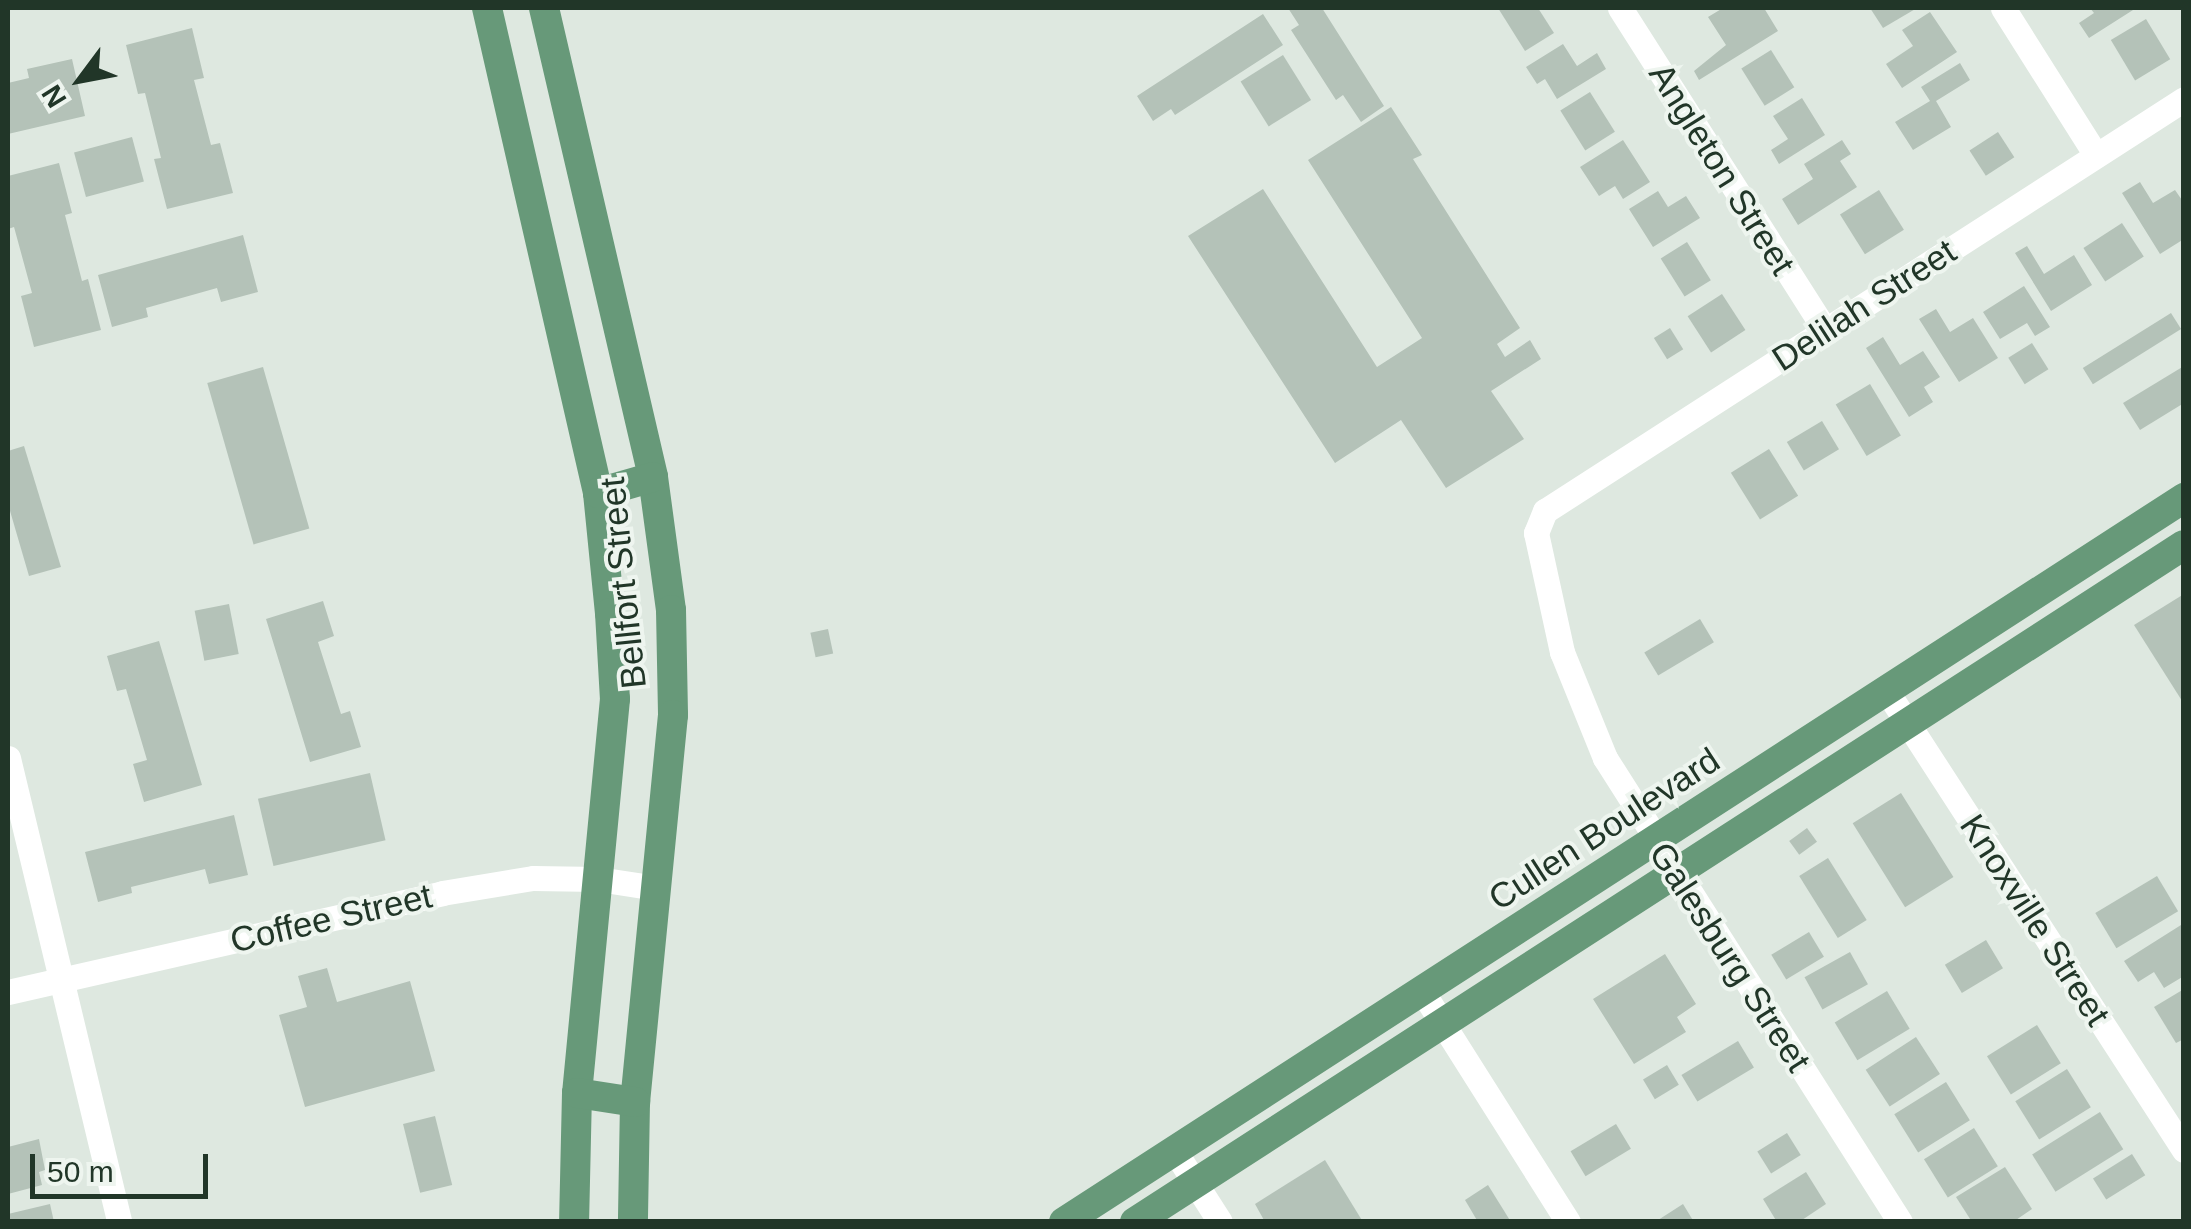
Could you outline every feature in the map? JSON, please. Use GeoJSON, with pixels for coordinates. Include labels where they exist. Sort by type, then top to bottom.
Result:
{"type":"FeatureCollection","features":[{"type":"Feature","properties":{"kind":"main road","name":"Bellfort Street"},"geometry":{"type":"LineString","coordinates":[[487,8],[598,493],[614,699],[577,1094],[574,1222]]}},
{"type":"Feature","properties":{"kind":"main road","name":"Bellfort Street"},"geometry":{"type":"LineString","coordinates":[[544,8],[653,478],[671,610],[673,715],[635,1102],[633,1222]]}},
{"type":"Feature","properties":{"kind":"main road"},"geometry":{"type":"LineString","coordinates":[[524,158],[576,143]]}},
{"type":"Feature","properties":{"kind":"main road"},"geometry":{"type":"LineString","coordinates":[[598,493],[653,478]]}},
{"type":"Feature","properties":{"kind":"main road","name":"Cullen Boulevard"},"geometry":{"type":"LineString","coordinates":[[1064,1222],[2184,498]]}},
{"type":"Feature","properties":{"kind":"main road"},"geometry":{"type":"LineString","coordinates":[[1136,1222],[2184,546]]}},
{"type":"Feature","properties":{"kind":"main road"},"geometry":{"type":"LineString","coordinates":[[577,1094],[635,1102]]}},
{"type":"Feature","properties":{"kind":"street","name":"Angleton Street"},"geometry":{"type":"LineString","coordinates":[[1620,8],[1825,330]]}},
{"type":"Feature","properties":{"kind":"street"},"geometry":{"type":"LineString","coordinates":[[2003,8],[2096,155]]}},
{"type":"Feature","properties":{"kind":"street","name":"Delilah Street"},"geometry":{"type":"LineString","coordinates":[[1545,511],[2184,98]]}},
{"type":"Feature","properties":{"kind":"street","name":"Galesburg Street"},"geometry":{"type":"LineString","coordinates":[[1545,511],[1536,533],[1562,652],[1605,758],[1900,1222]]}},
{"type":"Feature","properties":{"kind":"street","name":"Knoxville Street"},"geometry":{"type":"LineString","coordinates":[[1886,690],[2184,1150]]}},
{"type":"Feature","properties":{"kind":"street"},"geometry":{"type":"LineString","coordinates":[[8,758],[119,1222]]}},
{"type":"Feature","properties":{"kind":"street","name":"Coffee Street"},"geometry":{"type":"LineString","coordinates":[[8,992],[442,893],[533,878],[598,879],[658,888]]}},
{"type":"Feature","properties":{"kind":"street"},"geometry":{"type":"LineString","coordinates":[[1422,991],[1568,1222]]}},
{"type":"Feature","properties":{"kind":"street"},"geometry":{"type":"LineString","coordinates":[[1174,1150],[1220,1222]]}},
{"type":"Feature","properties":{"kind":"building"},"geometry":{"type":"Polygon","coordinates":[[[1288,8],[1322,8],[1384,106],[1361,122],[1343,95],[1336,100],[1291,30],[1299,25],[1288,8]]]}},
{"type":"Feature","properties":{"kind":"building"},"geometry":{"type":"Polygon","coordinates":[[[1498,8],[1538,8],[1554,33],[1525,51],[1498,8]]]}},
{"type":"Feature","properties":{"kind":"building"},"geometry":{"type":"Polygon","coordinates":[[[1723,8],[1764,8],[1778,31],[1699,80],[1694,71],[1726,45],[1708,17],[1723,8]]]}},
{"type":"Feature","properties":{"kind":"building"},"geometry":{"type":"Polygon","coordinates":[[[1870,8],[1917,8],[1883,28],[1870,8]]]}},
{"type":"Feature","properties":{"kind":"building"},"geometry":{"type":"Polygon","coordinates":[[[2090,8],[2133,10],[2089,38],[2079,23],[2094,13],[2090,8]]]}},
{"type":"Feature","properties":{"kind":"building"},"geometry":{"type":"Polygon","coordinates":[[[1930,12],[1957,52],[1902,88],[1886,64],[1913,46],[1902,30],[1930,12]]]}},
{"type":"Feature","properties":{"kind":"building"},"geometry":{"type":"Polygon","coordinates":[[[1263,14],[1283,45],[1175,115],[1171,109],[1153,121],[1137,96],[1263,14]]]}},
{"type":"Feature","properties":{"kind":"building"},"geometry":{"type":"Polygon","coordinates":[[[2146,19],[2170,59],[2135,80],[2111,40],[2146,19]]]}},
{"type":"Feature","properties":{"kind":"building"},"geometry":{"type":"Polygon","coordinates":[[[192,28],[204,78],[194,80],[211,145],[220,143],[233,193],[167,209],[154,159],[161,158],[145,93],[138,94],[126,45],[192,28]]]}},
{"type":"Feature","properties":{"kind":"building"},"geometry":{"type":"Polygon","coordinates":[[[1563,44],[1577,66],[1597,53],[1606,69],[1557,99],[1545,79],[1537,84],[1526,67],[1563,44]]]}},
{"type":"Feature","properties":{"kind":"building"},"geometry":{"type":"Polygon","coordinates":[[[1771,50],[1794,87],[1765,106],[1741,69],[1771,50]]]}},
{"type":"Feature","properties":{"kind":"building"},"geometry":{"type":"Polygon","coordinates":[[[1283,55],[1311,100],[1269,126],[1241,81],[1283,55]]]}},
{"type":"Feature","properties":{"kind":"building"},"geometry":{"type":"Polygon","coordinates":[[[72,59],[85,116],[8,134],[8,83],[29,78],[27,69],[72,59]]]}},
{"type":"Feature","properties":{"kind":"building"},"geometry":{"type":"Polygon","coordinates":[[[1960,63],[1970,80],[1936,101],[1951,127],[1913,150],[1895,122],[1930,101],[1921,87],[1960,63]]]}},
{"type":"Feature","properties":{"kind":"building"},"geometry":{"type":"Polygon","coordinates":[[[1590,92],[1615,132],[1585,150],[1560,111],[1590,92]]]}},
{"type":"Feature","properties":{"kind":"building"},"geometry":{"type":"Polygon","coordinates":[[[1802,98],[1825,135],[1779,164],[1771,150],[1788,139],[1773,116],[1802,98]]]}},
{"type":"Feature","properties":{"kind":"building"},"geometry":{"type":"Polygon","coordinates":[[[1391,107],[1422,155],[1413,159],[1520,328],[1497,344],[1505,357],[1530,340],[1541,359],[1491,391],[1524,439],[1446,488],[1401,420],[1335,463],[1188,236],[1263,189],[1377,367],[1422,338],[1308,160],[1391,107]]]}},
{"type":"Feature","properties":{"kind":"building"},"geometry":{"type":"Polygon","coordinates":[[[1998,132],[2014,157],[1986,176],[1969,151],[1998,132]]]}},
{"type":"Feature","properties":{"kind":"building"},"geometry":{"type":"Polygon","coordinates":[[[132,137],[144,181],[86,197],[74,153],[132,137]]]}},
{"type":"Feature","properties":{"kind":"building"},"geometry":{"type":"Polygon","coordinates":[[[1623,140],[1650,182],[1623,199],[1615,186],[1599,196],[1580,167],[1623,140]]]}},
{"type":"Feature","properties":{"kind":"building"},"geometry":{"type":"Polygon","coordinates":[[[1842,140],[1851,154],[1840,161],[1857,187],[1798,225],[1782,199],[1813,179],[1804,164],[1842,140]]]}},
{"type":"Feature","properties":{"kind":"building"},"geometry":{"type":"Polygon","coordinates":[[[59,163],[72,213],[65,215],[82,281],[88,279],[101,330],[34,347],[21,296],[32,293],[14,227],[8,229],[8,176],[59,163]]]}},
{"type":"Feature","properties":{"kind":"building"},"geometry":{"type":"Polygon","coordinates":[[[2140,182],[2153,203],[2175,190],[2184,203],[2184,239],[2160,254],[2122,193],[2140,182]]]}},
{"type":"Feature","properties":{"kind":"building"},"geometry":{"type":"Polygon","coordinates":[[[1879,190],[1904,230],[1865,254],[1840,214],[1879,190]]]}},
{"type":"Feature","properties":{"kind":"building"},"geometry":{"type":"Polygon","coordinates":[[[1658,191],[1668,207],[1686,196],[1700,218],[1653,247],[1629,209],[1658,191]]]}},
{"type":"Feature","properties":{"kind":"building"},"geometry":{"type":"Polygon","coordinates":[[[2122,223],[2144,257],[2105,282],[2083,248],[2122,223]]]}},
{"type":"Feature","properties":{"kind":"building"},"geometry":{"type":"Polygon","coordinates":[[[243,235],[258,292],[221,302],[217,288],[146,308],[148,317],[112,327],[98,275],[243,235]]]}},
{"type":"Feature","properties":{"kind":"building"},"geometry":{"type":"Polygon","coordinates":[[[1687,242],[1711,280],[1685,297],[1661,258],[1687,242]]]}},
{"type":"Feature","properties":{"kind":"building"},"geometry":{"type":"Polygon","coordinates":[[[2027,246],[2044,274],[2074,255],[2092,285],[2051,311],[2015,253],[2027,246]]]}},
{"type":"Feature","properties":{"kind":"building"},"geometry":{"type":"Polygon","coordinates":[[[2024,286],[2050,327],[2035,336],[2027,323],[2000,339],[1983,312],[2024,286]]]}},
{"type":"Feature","properties":{"kind":"building"},"geometry":{"type":"Polygon","coordinates":[[[1722,294],[1745,330],[1711,352],[1688,316],[1722,294]]]}},
{"type":"Feature","properties":{"kind":"building"},"geometry":{"type":"Polygon","coordinates":[[[1936,309],[1950,332],[1973,318],[1998,358],[1959,382],[1919,319],[1936,309]]]}},
{"type":"Feature","properties":{"kind":"building"},"geometry":{"type":"Polygon","coordinates":[[[2171,313],[2181,329],[2093,384],[2083,368],[2171,313]]]}},
{"type":"Feature","properties":{"kind":"building"},"geometry":{"type":"Polygon","coordinates":[[[1670,328],[1683,349],[1667,359],[1654,338],[1670,328]]]}},
{"type":"Feature","properties":{"kind":"building"},"geometry":{"type":"Polygon","coordinates":[[[1883,337],[1900,365],[1923,351],[1940,377],[1924,387],[1933,402],[1909,417],[1866,348],[1883,337]]]}},
{"type":"Feature","properties":{"kind":"building"},"geometry":{"type":"Polygon","coordinates":[[[2032,343],[2048,369],[2025,384],[2008,358],[2032,343]]]}},
{"type":"Feature","properties":{"kind":"building"},"geometry":{"type":"Polygon","coordinates":[[[2184,366],[2184,403],[2140,430],[2123,403],[2184,366]]]}},
{"type":"Feature","properties":{"kind":"building"},"geometry":{"type":"Polygon","coordinates":[[[263,367],[309,528],[254,544],[207,383],[263,367]]]}},
{"type":"Feature","properties":{"kind":"building"},"geometry":{"type":"Polygon","coordinates":[[[1870,384],[1901,435],[1867,456],[1836,405],[1870,384]]]}},
{"type":"Feature","properties":{"kind":"building"},"geometry":{"type":"Polygon","coordinates":[[[1822,421],[1839,449],[1804,470],[1787,442],[1822,421]]]}},
{"type":"Feature","properties":{"kind":"building"},"geometry":{"type":"Polygon","coordinates":[[[24,446],[61,567],[29,576],[8,504],[8,451],[24,446]]]}},
{"type":"Feature","properties":{"kind":"building"},"geometry":{"type":"Polygon","coordinates":[[[1769,449],[1798,496],[1760,519],[1731,473],[1769,449]]]}},
{"type":"Feature","properties":{"kind":"building"},"geometry":{"type":"Polygon","coordinates":[[[2184,594],[2184,704],[2134,625],[2184,594]]]}},
{"type":"Feature","properties":{"kind":"building"},"geometry":{"type":"Polygon","coordinates":[[[323,601],[334,636],[318,642],[341,714],[350,711],[361,747],[310,762],[266,619],[323,601]]]}},
{"type":"Feature","properties":{"kind":"building"},"geometry":{"type":"Polygon","coordinates":[[[229,604],[239,654],[204,661],[195,611],[229,604]]]}},
{"type":"Feature","properties":{"kind":"building"},"geometry":{"type":"Polygon","coordinates":[[[1700,619],[1714,642],[1658,676],[1644,652],[1700,619]]]}},
{"type":"Feature","properties":{"kind":"building"},"geometry":{"type":"Polygon","coordinates":[[[828,629],[833,653],[816,657],[810,633],[828,629]]]}},
{"type":"Feature","properties":{"kind":"building"},"geometry":{"type":"Polygon","coordinates":[[[159,641],[202,785],[144,802],[133,764],[147,760],[126,689],[117,691],[107,656],[159,641]]]}},
{"type":"Feature","properties":{"kind":"building"},"geometry":{"type":"Polygon","coordinates":[[[370,773],[386,840],[273,866],[258,799],[370,773]]]}},
{"type":"Feature","properties":{"kind":"building"},"geometry":{"type":"Polygon","coordinates":[[[1901,793],[1953,877],[1905,907],[1853,823],[1901,793]]]}},
{"type":"Feature","properties":{"kind":"building"},"geometry":{"type":"Polygon","coordinates":[[[234,815],[248,875],[209,884],[205,869],[131,887],[132,893],[98,902],[85,852],[234,815]]]}},
{"type":"Feature","properties":{"kind":"building"},"geometry":{"type":"Polygon","coordinates":[[[1807,828],[1817,842],[1799,855],[1789,841],[1807,828]]]}},
{"type":"Feature","properties":{"kind":"building"},"geometry":{"type":"Polygon","coordinates":[[[1828,858],[1867,920],[1838,938],[1799,876],[1828,858]]]}},
{"type":"Feature","properties":{"kind":"building"},"geometry":{"type":"Polygon","coordinates":[[[2157,876],[2178,911],[2116,948],[2095,913],[2157,876]]]}},
{"type":"Feature","properties":{"kind":"building"},"geometry":{"type":"Polygon","coordinates":[[[2181,925],[2184,976],[2164,988],[2154,972],[2138,982],[2124,961],[2181,925]]]}},
{"type":"Feature","properties":{"kind":"building"},"geometry":{"type":"Polygon","coordinates":[[[1809,932],[1824,957],[1786,980],[1771,955],[1809,932]]]}},
{"type":"Feature","properties":{"kind":"building"},"geometry":{"type":"Polygon","coordinates":[[[1986,940],[2003,968],[1962,993],[1945,965],[1986,940]]]}},
{"type":"Feature","properties":{"kind":"building"},"geometry":{"type":"Polygon","coordinates":[[[1850,952],[1868,984],[1822,1010],[1805,977],[1850,952]]]}},
{"type":"Feature","properties":{"kind":"building"},"geometry":{"type":"Polygon","coordinates":[[[1665,954],[1696,1004],[1677,1017],[1686,1032],[1634,1064],[1593,999],[1665,954]]]}},
{"type":"Feature","properties":{"kind":"building"},"geometry":{"type":"Polygon","coordinates":[[[327,968],[337,1002],[410,981],[435,1071],[305,1107],[279,1015],[307,1007],[298,976],[327,968]]]}},
{"type":"Feature","properties":{"kind":"building"},"geometry":{"type":"Polygon","coordinates":[[[2184,989],[2184,1039],[2176,1043],[2154,1007],[2184,989]]]}},
{"type":"Feature","properties":{"kind":"building"},"geometry":{"type":"Polygon","coordinates":[[[1887,991],[1910,1029],[1857,1060],[1835,1022],[1887,991]]]}},
{"type":"Feature","properties":{"kind":"building"},"geometry":{"type":"Polygon","coordinates":[[[2037,1025],[2061,1063],[2011,1094],[1987,1056],[2037,1025]]]}},
{"type":"Feature","properties":{"kind":"building"},"geometry":{"type":"Polygon","coordinates":[[[1916,1037],[1940,1074],[1890,1107],[1866,1070],[1916,1037]]]}},
{"type":"Feature","properties":{"kind":"building"},"geometry":{"type":"Polygon","coordinates":[[[1738,1041],[1754,1068],[1697,1102],[1681,1075],[1738,1041]]]}},
{"type":"Feature","properties":{"kind":"building"},"geometry":{"type":"Polygon","coordinates":[[[1667,1065],[1679,1085],[1655,1099],[1643,1079],[1667,1065]]]}},
{"type":"Feature","properties":{"kind":"building"},"geometry":{"type":"Polygon","coordinates":[[[2067,1069],[2091,1107],[2039,1139],[2015,1101],[2067,1069]]]}},
{"type":"Feature","properties":{"kind":"building"},"geometry":{"type":"Polygon","coordinates":[[[1946,1082],[1970,1120],[1918,1152],[1894,1114],[1946,1082]]]}},
{"type":"Feature","properties":{"kind":"building"},"geometry":{"type":"Polygon","coordinates":[[[2100,1112],[2123,1149],[2055,1192],[2032,1154],[2100,1112]]]}},
{"type":"Feature","properties":{"kind":"building"},"geometry":{"type":"Polygon","coordinates":[[[435,1116],[452,1185],[420,1193],[403,1124],[435,1116]]]}},
{"type":"Feature","properties":{"kind":"building"},"geometry":{"type":"Polygon","coordinates":[[[1616,1124],[1631,1149],[1586,1176],[1571,1151],[1616,1124]]]}},
{"type":"Feature","properties":{"kind":"building"},"geometry":{"type":"Polygon","coordinates":[[[1974,1128],[1998,1166],[1948,1197],[1924,1159],[1974,1128]]]}},
{"type":"Feature","properties":{"kind":"building"},"geometry":{"type":"Polygon","coordinates":[[[1787,1133],[1801,1155],[1771,1174],[1757,1152],[1787,1133]]]}},
{"type":"Feature","properties":{"kind":"building"},"geometry":{"type":"Polygon","coordinates":[[[39,1139],[45,1170],[39,1172],[42,1185],[8,1194],[8,1147],[39,1139]]]}},
{"type":"Feature","properties":{"kind":"building"},"geometry":{"type":"Polygon","coordinates":[[[2132,1154],[2145,1175],[2106,1200],[2093,1178],[2132,1154]]]}},
{"type":"Feature","properties":{"kind":"building"},"geometry":{"type":"Polygon","coordinates":[[[1325,1160],[1363,1222],[1265,1222],[1255,1204],[1325,1160]]]}},
{"type":"Feature","properties":{"kind":"building"},"geometry":{"type":"Polygon","coordinates":[[[2005,1167],[2032,1209],[2013,1222],[1972,1222],[1956,1197],[2005,1167]]]}},
{"type":"Feature","properties":{"kind":"building"},"geometry":{"type":"Polygon","coordinates":[[[1806,1172],[1826,1204],[1799,1222],[1777,1222],[1763,1199],[1806,1172]]]}},
{"type":"Feature","properties":{"kind":"building"},"geometry":{"type":"Polygon","coordinates":[[[1488,1185],[1511,1222],[1478,1222],[1465,1200],[1488,1185]]]}},
{"type":"Feature","properties":{"kind":"building"},"geometry":{"type":"Polygon","coordinates":[[[50,1204],[54,1222],[8,1222],[8,1214],[50,1204]]]}},
{"type":"Feature","properties":{"kind":"building"},"geometry":{"type":"Polygon","coordinates":[[[1683,1204],[1694,1222],[1655,1222],[1683,1204]]]}}]}
